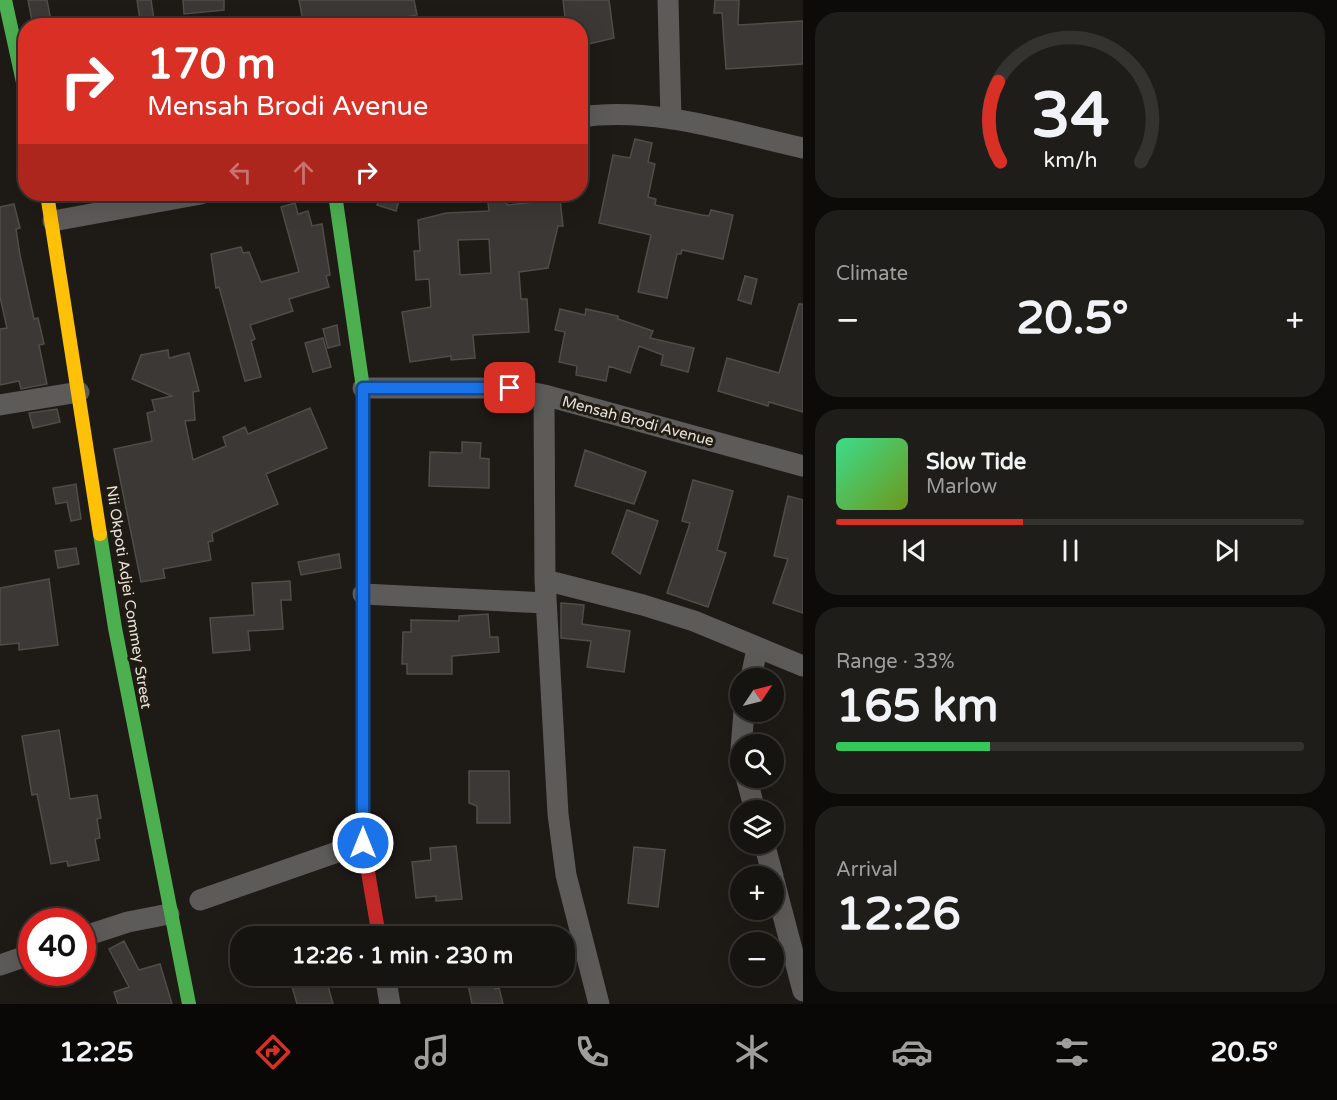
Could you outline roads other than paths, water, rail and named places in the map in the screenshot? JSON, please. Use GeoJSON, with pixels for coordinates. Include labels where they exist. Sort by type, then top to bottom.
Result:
{"type":"FeatureCollection","features":[{"type":"Feature","properties":{"kind":"street"},"geometry":{"type":"LineString","coordinates":[[5,0],[18,59]]}},
{"type":"Feature","properties":{"kind":"street"},"geometry":{"type":"LineString","coordinates":[[668,0],[671,119]]}},
{"type":"Feature","properties":{"kind":"street"},"geometry":{"type":"LineString","coordinates":[[588,116],[603,114],[671,119],[803,148]]}},
{"type":"Feature","properties":{"kind":"street","name":"Nii Okpoti Adjei Commey Street"},"geometry":{"type":"LineString","coordinates":[[49,201],[115,628],[169,914],[189,1004]]}},
{"type":"Feature","properties":{"kind":"street"},"geometry":{"type":"LineString","coordinates":[[53,221],[163,201]]}},
{"type":"Feature","properties":{"kind":"street"},"geometry":{"type":"LineString","coordinates":[[336,201],[363,388],[363,843],[377,926]]}},
{"type":"Feature","properties":{"kind":"street","name":"Mensah Brodi Avenue"},"geometry":{"type":"LineString","coordinates":[[363,388],[510,388],[544,394],[803,466]]}},
{"type":"Feature","properties":{"kind":"street"},"geometry":{"type":"LineString","coordinates":[[0,405],[79,392]]}},
{"type":"Feature","properties":{"kind":"street"},"geometry":{"type":"LineString","coordinates":[[544,394],[544,580],[558,814],[566,875],[598,1004]]}},
{"type":"Feature","properties":{"kind":"street"},"geometry":{"type":"LineString","coordinates":[[544,580],[674,615],[803,666]]}},
{"type":"Feature","properties":{"kind":"street"},"geometry":{"type":"LineString","coordinates":[[363,594],[546,603]]}},
{"type":"Feature","properties":{"kind":"street"},"geometry":{"type":"LineString","coordinates":[[753,668],[757,649]]}},
{"type":"Feature","properties":{"kind":"street"},"geometry":{"type":"LineString","coordinates":[[200,900],[363,843]]}},
{"type":"Feature","properties":{"kind":"street"},"geometry":{"type":"LineString","coordinates":[[96,932],[128,922],[169,914]]}},
{"type":"Feature","properties":{"kind":"street"},"geometry":{"type":"LineString","coordinates":[[784,920],[803,991]]}},
{"type":"Feature","properties":{"kind":"street"},"geometry":{"type":"LineString","coordinates":[[0,965],[18,959]]}},
{"type":"Feature","properties":{"kind":"street"},"geometry":{"type":"LineString","coordinates":[[388,986],[390,1004]]}}]}
